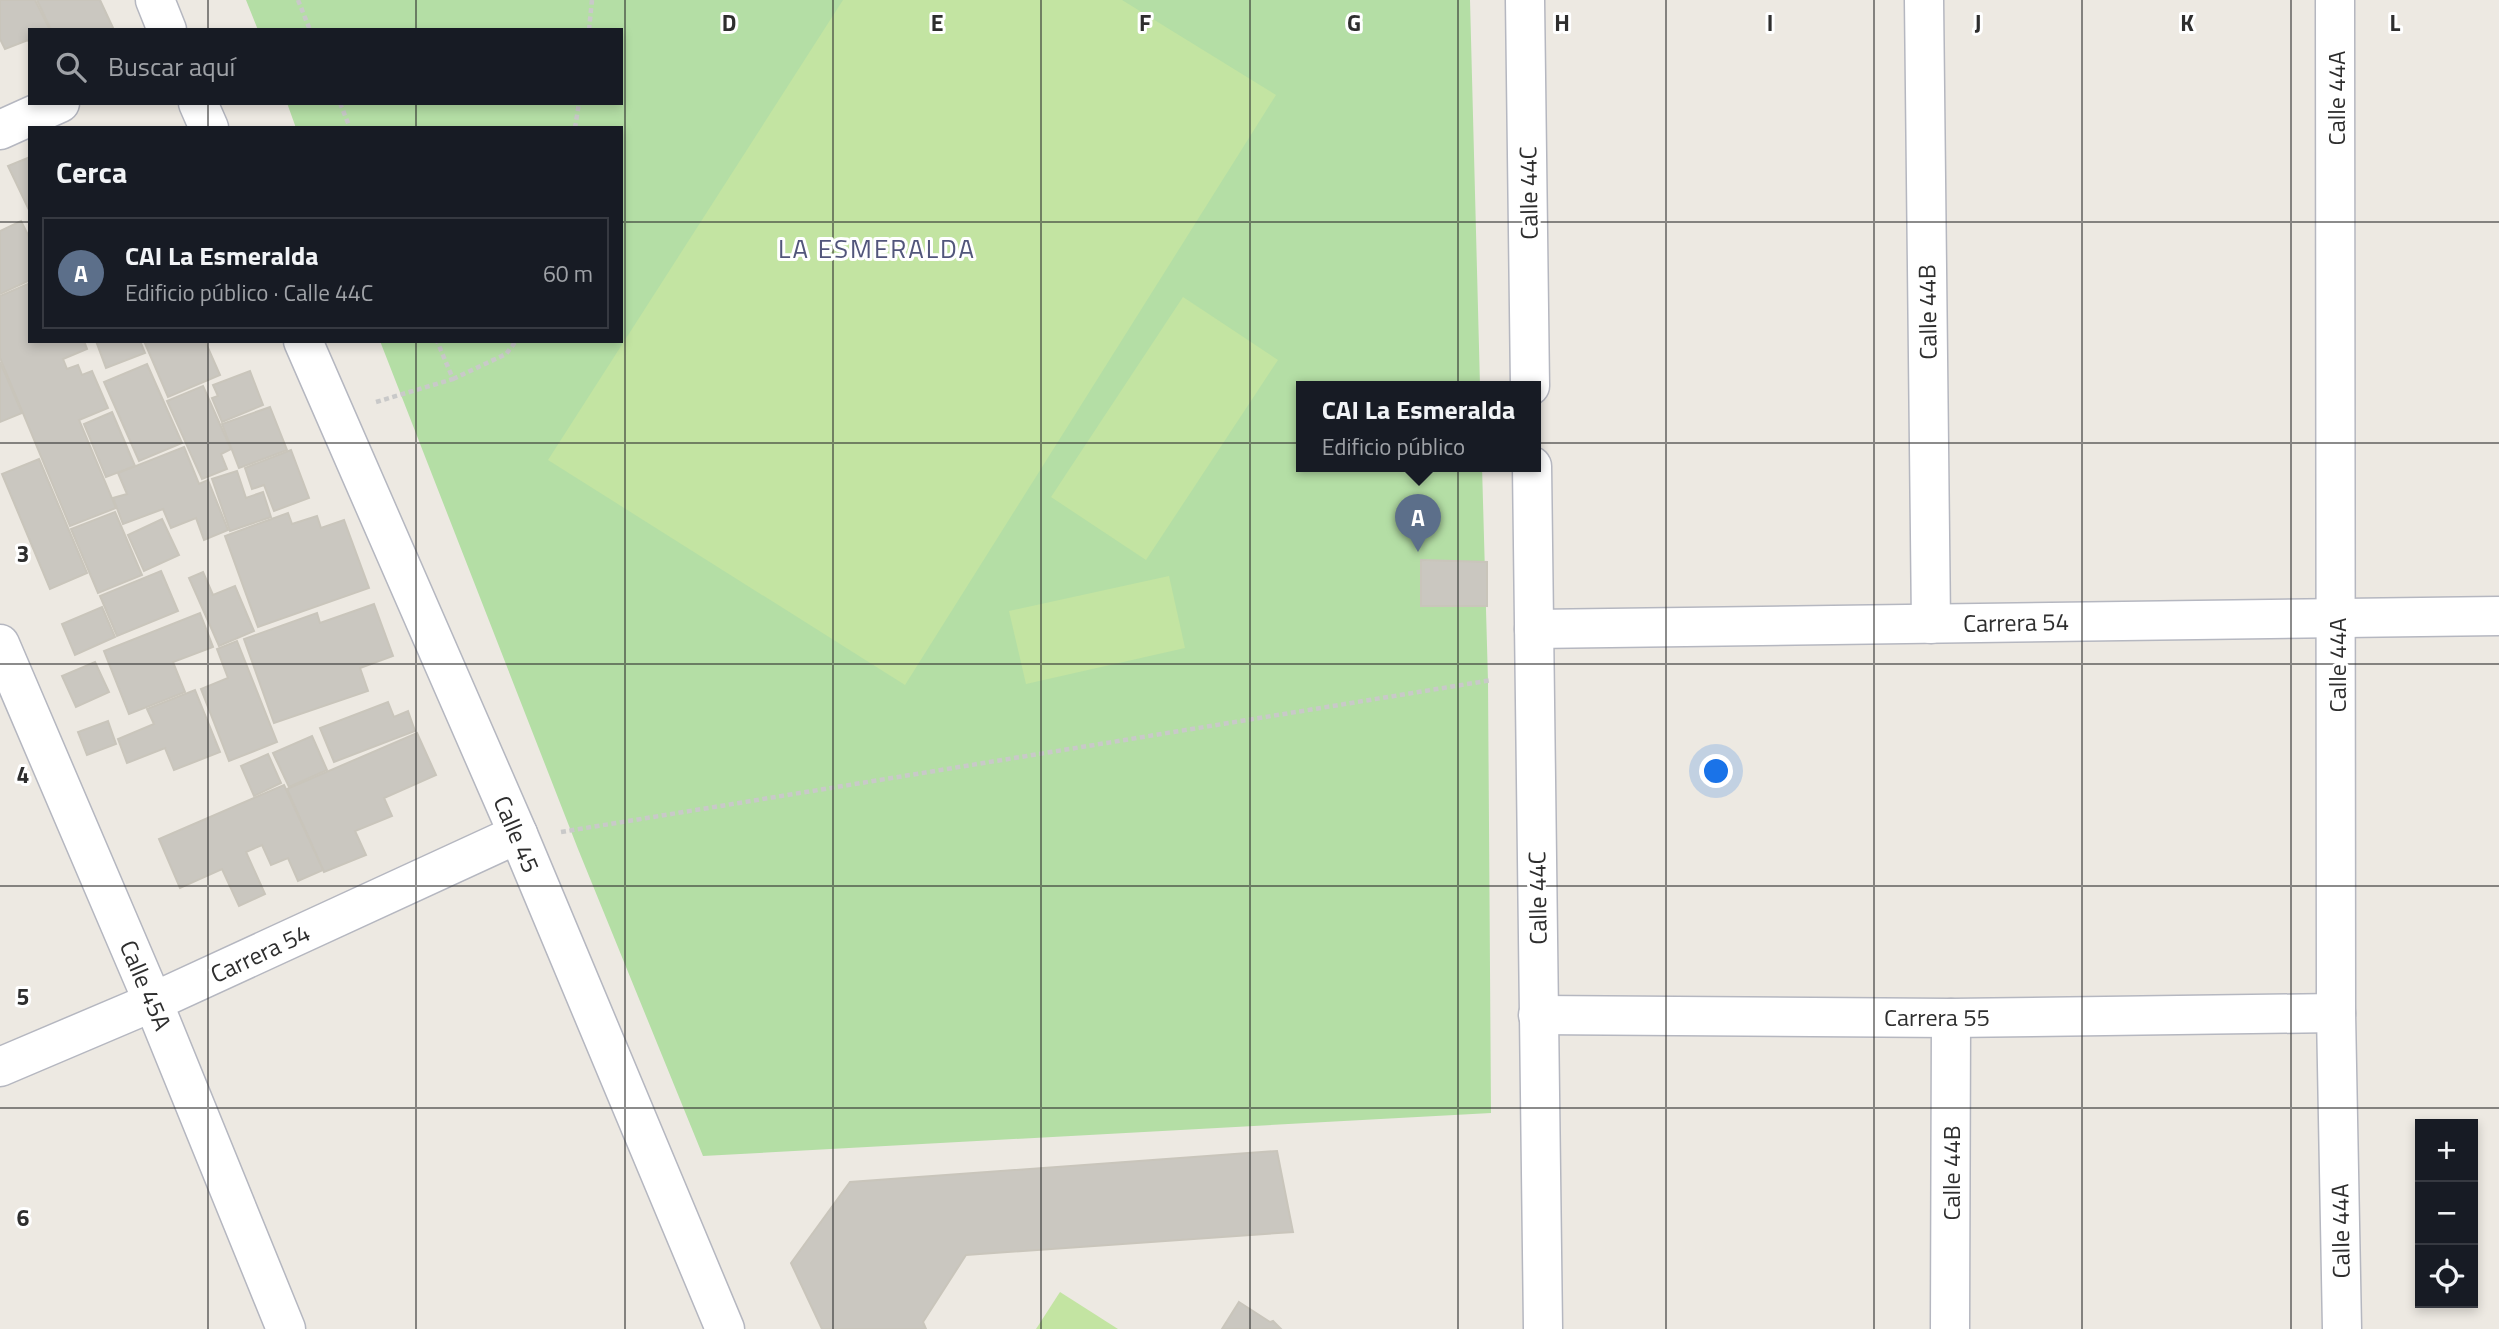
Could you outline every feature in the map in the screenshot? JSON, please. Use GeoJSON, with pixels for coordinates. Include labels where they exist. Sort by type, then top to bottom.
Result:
{"type":"FeatureCollection","features":[{"type":"Feature","properties":{"kind":"street"},"geometry":{"type":"LineString","coordinates":[[155,0],[166,28]]}},
{"type":"Feature","properties":{"kind":"street","name":"Calle 44C"},"geometry":{"type":"LineString","coordinates":[[1525,0],[1530,381]]}},
{"type":"Feature","properties":{"kind":"street","name":"Calle 44B"},"geometry":{"type":"LineString","coordinates":[[1924,0],[1931,624]]}},
{"type":"Feature","properties":{"kind":"street","name":"Calle 44A"},"geometry":{"type":"LineString","coordinates":[[2335,0],[2336,1013],[2342,1329]]}},
{"type":"Feature","properties":{"kind":"street"},"geometry":{"type":"LineString","coordinates":[[0,130],[56,105]]}},
{"type":"Feature","properties":{"kind":"street"},"geometry":{"type":"LineString","coordinates":[[199,105],[208,126]]}},
{"type":"Feature","properties":{"kind":"street","name":"Calle 45"},"geometry":{"type":"LineString","coordinates":[[304,343],[518,834],[725,1329]]}},
{"type":"Feature","properties":{"kind":"street","name":"Calle 44C"},"geometry":{"type":"LineString","coordinates":[[1532,472],[1543,1329]]}},
{"type":"Feature","properties":{"kind":"street","name":"Carrera 54"},"geometry":{"type":"LineString","coordinates":[[1534,629],[2499,616]]}},
{"type":"Feature","properties":{"kind":"street","name":"Calle 45A"},"geometry":{"type":"LineString","coordinates":[[0,644],[153,1002],[286,1329]]}},
{"type":"Feature","properties":{"kind":"street","name":"Carrera 54"},"geometry":{"type":"LineString","coordinates":[[0,1067],[153,1002],[518,834]]}},
{"type":"Feature","properties":{"kind":"street","name":"Carrera 55"},"geometry":{"type":"LineString","coordinates":[[1538,1015],[1951,1018],[2336,1013]]}},
{"type":"Feature","properties":{"kind":"street","name":"Calle 44B"},"geometry":{"type":"LineString","coordinates":[[1950,1329],[1951,1018]]}},
{"type":"Feature","properties":{"kind":"path"},"geometry":{"type":"LineString","coordinates":[[298,0],[309,28]]}},
{"type":"Feature","properties":{"kind":"path"},"geometry":{"type":"LineString","coordinates":[[589,28],[592,0]]}},
{"type":"Feature","properties":{"kind":"path"},"geometry":{"type":"LineString","coordinates":[[341,105],[349,126]]}},
{"type":"Feature","properties":{"kind":"path"},"geometry":{"type":"LineString","coordinates":[[575,126],[579,105]]}},
{"type":"Feature","properties":{"kind":"path"},"geometry":{"type":"LineString","coordinates":[[438,343],[453,379]]}},
{"type":"Feature","properties":{"kind":"path"},"geometry":{"type":"LineString","coordinates":[[336,417],[374,402],[453,379],[506,354],[514,343]]}},
{"type":"Feature","properties":{"kind":"path"},"geometry":{"type":"LineString","coordinates":[[518,834],[573,832],[1475,683],[1535,677]]}},
{"type":"Feature","properties":{"kind":"green space"},"geometry":{"type":"Polygon","coordinates":[[[246,0],[1470,0],[1480,381],[1296,381],[1296,472],[1482,472],[1488,681],[1491,1113],[703,1156],[578,849],[381,343],[623,343],[623,126],[295,126],[288,105],[623,105],[623,28],[257,28],[246,0]]]}},
{"type":"Feature","properties":{"kind":"green space"},"geometry":{"type":"Polygon","coordinates":[[[843,0],[1122,0],[1276,95],[905,685],[548,460],[843,0]]]}},
{"type":"Feature","properties":{"kind":"green space"},"geometry":{"type":"Polygon","coordinates":[[[1183,297],[1278,360],[1146,560],[1051,497],[1183,297]]]}},
{"type":"Feature","properties":{"kind":"green space"},"geometry":{"type":"Polygon","coordinates":[[[1169,576],[1185,648],[1026,684],[1009,611],[1169,576]]]}},
{"type":"Feature","properties":{"kind":"green space"},"geometry":{"type":"Polygon","coordinates":[[[1060,1292],[1118,1329],[1036,1329],[1060,1292]]]}},
{"type":"Feature","properties":{"kind":"building"},"geometry":{"type":"Polygon","coordinates":[[[0,0],[35,0],[49,28],[28,28],[28,40],[5,49],[0,39],[0,0]]]}},
{"type":"Feature","properties":{"kind":"building"},"geometry":{"type":"Polygon","coordinates":[[[37,0],[100,0],[113,28],[50,28],[37,0]]]}},
{"type":"Feature","properties":{"kind":"building"},"geometry":{"type":"Polygon","coordinates":[[[28,158],[28,208],[8,166],[28,158]]]}},
{"type":"Feature","properties":{"kind":"building"},"geometry":{"type":"Polygon","coordinates":[[[21,221],[28,235],[28,281],[0,294],[0,231],[21,221]]]}},
{"type":"Feature","properties":{"kind":"building"},"geometry":{"type":"Polygon","coordinates":[[[28,284],[28,343],[85,343],[87,349],[63,359],[67,369],[78,365],[82,375],[92,371],[108,408],[79,420],[116,508],[70,526],[0,358],[0,296],[28,284]]]}},
{"type":"Feature","properties":{"kind":"building"},"geometry":{"type":"Polygon","coordinates":[[[97,343],[141,343],[145,353],[106,368],[97,343]]]}},
{"type":"Feature","properties":{"kind":"building"},"geometry":{"type":"Polygon","coordinates":[[[145,343],[206,343],[220,375],[168,397],[145,343]]]}},
{"type":"Feature","properties":{"kind":"building"},"geometry":{"type":"Polygon","coordinates":[[[0,362],[22,413],[0,422],[0,362]]]}},
{"type":"Feature","properties":{"kind":"building"},"geometry":{"type":"Polygon","coordinates":[[[147,364],[182,443],[139,461],[104,382],[147,364]]]}},
{"type":"Feature","properties":{"kind":"building"},"geometry":{"type":"Polygon","coordinates":[[[250,371],[263,405],[222,422],[212,398],[218,396],[213,385],[250,371]]]}},
{"type":"Feature","properties":{"kind":"building"},"geometry":{"type":"Polygon","coordinates":[[[203,386],[231,449],[221,454],[227,469],[202,479],[167,401],[203,386]]]}},
{"type":"Feature","properties":{"kind":"building"},"geometry":{"type":"Polygon","coordinates":[[[270,407],[287,450],[239,468],[222,424],[270,407]]]}},
{"type":"Feature","properties":{"kind":"building"},"geometry":{"type":"Polygon","coordinates":[[[112,412],[135,466],[106,477],[84,424],[112,412]]]}},
{"type":"Feature","properties":{"kind":"building"},"geometry":{"type":"Polygon","coordinates":[[[184,447],[199,484],[208,480],[228,530],[204,540],[196,518],[171,528],[163,509],[123,524],[113,498],[127,494],[118,473],[184,447]]]}},
{"type":"Feature","properties":{"kind":"building"},"geometry":{"type":"Polygon","coordinates":[[[291,450],[309,498],[274,511],[264,485],[252,489],[245,468],[291,450]]]}},
{"type":"Feature","properties":{"kind":"building"},"geometry":{"type":"Polygon","coordinates":[[[39,459],[87,573],[50,589],[2,474],[39,459]]]}},
{"type":"Feature","properties":{"kind":"building"},"geometry":{"type":"Polygon","coordinates":[[[237,471],[246,498],[263,492],[271,517],[230,531],[212,479],[237,471]]]}},
{"type":"Feature","properties":{"kind":"building"},"geometry":{"type":"Polygon","coordinates":[[[115,512],[142,575],[98,593],[71,529],[115,512]]]}},
{"type":"Feature","properties":{"kind":"building"},"geometry":{"type":"Polygon","coordinates":[[[288,513],[292,524],[317,516],[321,528],[344,520],[369,588],[258,627],[225,536],[288,513]]]}},
{"type":"Feature","properties":{"kind":"building"},"geometry":{"type":"Polygon","coordinates":[[[162,519],[179,555],[144,571],[128,535],[162,519]]]}},
{"type":"Feature","properties":{"kind":"building"},"geometry":{"type":"Polygon","coordinates":[[[1421,560],[1487,562],[1487,606],[1421,606],[1421,560]]]}},
{"type":"Feature","properties":{"kind":"building"},"geometry":{"type":"Polygon","coordinates":[[[161,571],[178,611],[117,636],[100,596],[161,571]]]}},
{"type":"Feature","properties":{"kind":"building"},"geometry":{"type":"Polygon","coordinates":[[[203,572],[213,595],[235,586],[254,631],[219,646],[189,578],[203,572]]]}},
{"type":"Feature","properties":{"kind":"building"},"geometry":{"type":"Polygon","coordinates":[[[374,604],[393,656],[360,668],[368,691],[274,723],[244,639],[317,613],[320,623],[374,604]]]}},
{"type":"Feature","properties":{"kind":"building"},"geometry":{"type":"Polygon","coordinates":[[[102,607],[115,637],[75,655],[62,624],[102,607]]]}},
{"type":"Feature","properties":{"kind":"building"},"geometry":{"type":"Polygon","coordinates":[[[200,613],[213,647],[173,662],[185,692],[129,714],[104,651],[200,613]]]}},
{"type":"Feature","properties":{"kind":"building"},"geometry":{"type":"Polygon","coordinates":[[[237,641],[277,742],[229,761],[201,689],[228,678],[217,649],[237,641]]]}},
{"type":"Feature","properties":{"kind":"building"},"geometry":{"type":"Polygon","coordinates":[[[95,662],[109,692],[76,707],[62,676],[95,662]]]}},
{"type":"Feature","properties":{"kind":"building"},"geometry":{"type":"Polygon","coordinates":[[[195,690],[220,752],[174,770],[165,748],[127,763],[118,739],[154,724],[147,709],[195,690]]]}},
{"type":"Feature","properties":{"kind":"building"},"geometry":{"type":"Polygon","coordinates":[[[388,702],[394,717],[408,711],[415,731],[334,762],[320,728],[388,702]]]}},
{"type":"Feature","properties":{"kind":"building"},"geometry":{"type":"Polygon","coordinates":[[[108,721],[116,744],[87,755],[78,732],[108,721]]]}},
{"type":"Feature","properties":{"kind":"building"},"geometry":{"type":"Polygon","coordinates":[[[417,733],[436,775],[384,798],[392,816],[355,831],[366,855],[324,872],[287,789],[417,733]]]}},
{"type":"Feature","properties":{"kind":"building"},"geometry":{"type":"Polygon","coordinates":[[[312,736],[327,770],[289,787],[273,753],[312,736]]]}},
{"type":"Feature","properties":{"kind":"building"},"geometry":{"type":"Polygon","coordinates":[[[268,754],[281,783],[254,796],[241,766],[268,754]]]}},
{"type":"Feature","properties":{"kind":"building"},"geometry":{"type":"Polygon","coordinates":[[[284,785],[323,870],[298,881],[288,858],[271,865],[262,845],[246,852],[265,894],[239,906],[222,869],[180,888],[159,839],[284,785]]]}},
{"type":"Feature","properties":{"kind":"building"},"geometry":{"type":"Polygon","coordinates":[[[1277,1151],[1293,1232],[966,1255],[923,1322],[926,1329],[822,1329],[791,1263],[850,1182],[1277,1151]]]}},
{"type":"Feature","properties":{"kind":"building"},"geometry":{"type":"Polygon","coordinates":[[[1239,1302],[1270,1322],[1273,1321],[1281,1329],[1222,1329],[1239,1302]]]}},
{"type":"Feature","properties":{"kind":"place","name":"CAI La Esmeralda"},"geometry":{"type":"Point","coordinates":[1418,552]}},
{"type":"Feature","properties":{"kind":"district","name":"LA ESMERALDA"},"geometry":{"type":"Point","coordinates":[877,248]}}]}
